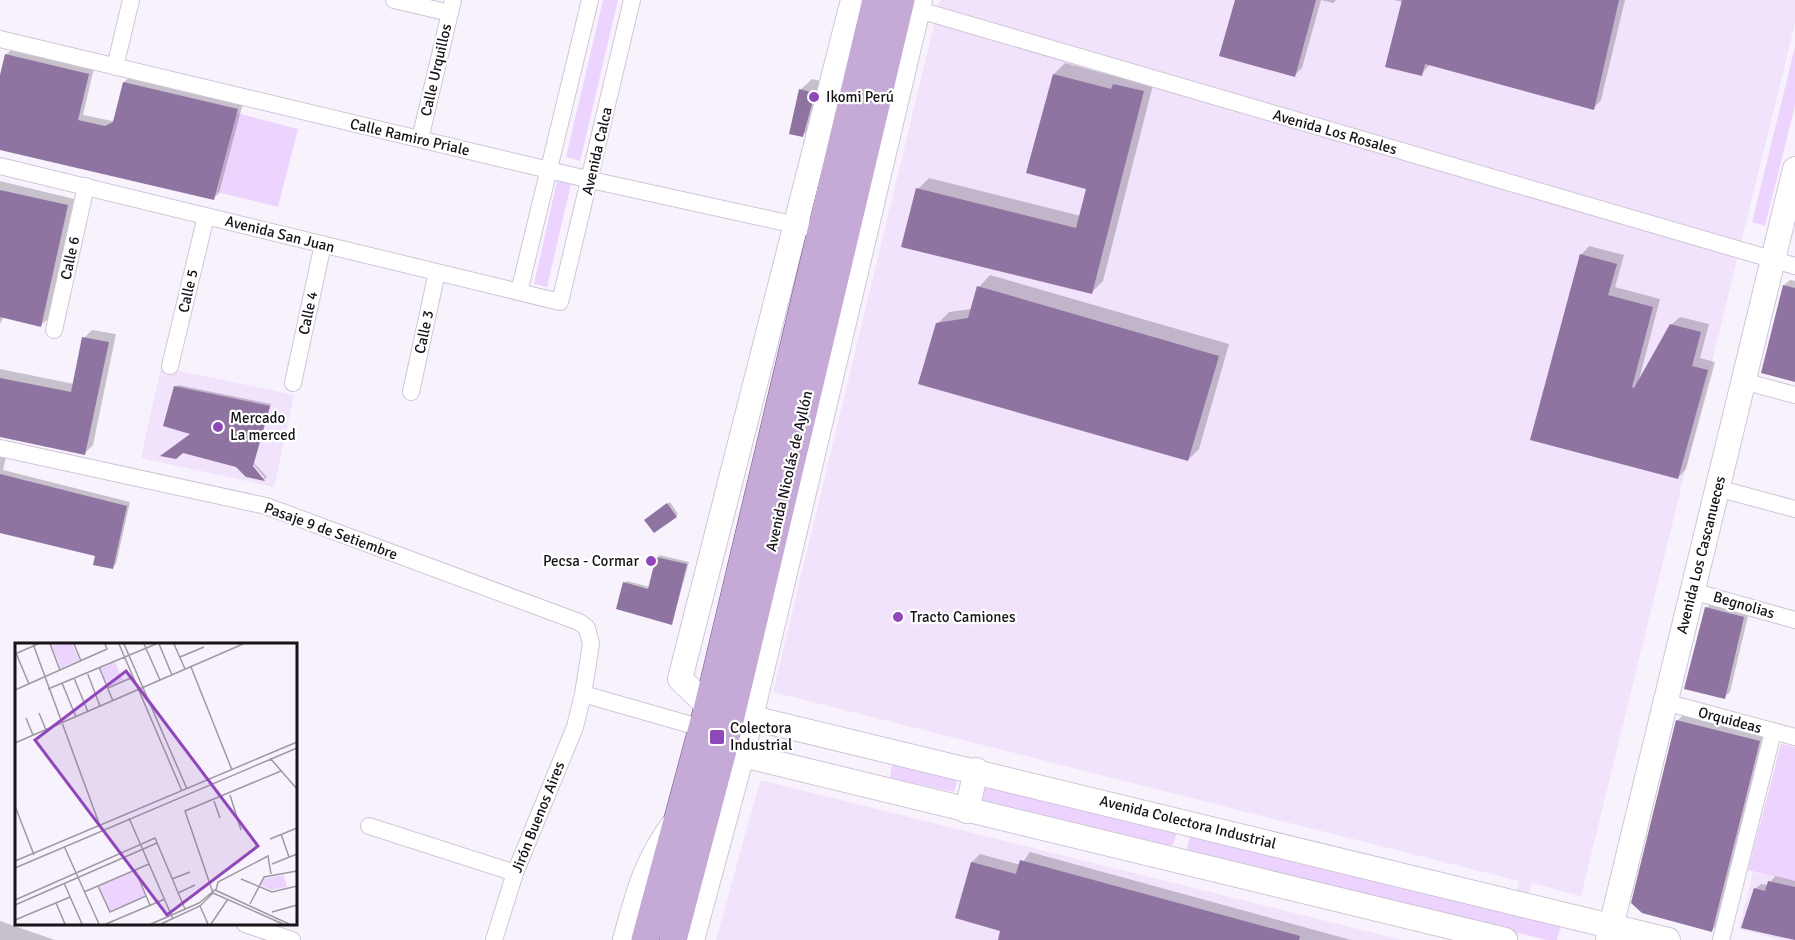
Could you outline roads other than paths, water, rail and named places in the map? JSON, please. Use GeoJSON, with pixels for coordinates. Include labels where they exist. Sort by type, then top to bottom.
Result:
{"type":"FeatureCollection","features":[{"type":"Feature","properties":{"kind":"main road"},"geometry":{"type":"LineString","coordinates":[[853,0],[680,679],[722,731],[967,811],[1505,940]]}},
{"type":"Feature","properties":{"kind":"main road","name":"Avenida Nicolás de Ayllón"},"geometry":{"type":"LineString","coordinates":[[692,940],[722,731],[822,231],[895,2]]}},
{"type":"Feature","properties":{"kind":"main road","name":"Avenida Nicolás de Ayllón"},"geometry":{"type":"LineString","coordinates":[[761,534],[895,2]]}},
{"type":"Feature","properties":{"kind":"main road","name":"Avenida Nicolás de Ayllón"},"geometry":{"type":"LineString","coordinates":[[673,940],[895,2]]}},
{"type":"Feature","properties":{"kind":"main road","name":"Avenida Los Cascanueces"},"geometry":{"type":"LineString","coordinates":[[1598,932],[1665,702],[1743,381],[1784,262],[1795,169]]}},
{"type":"Feature","properties":{"kind":"main road","name":"Avenida Nicolás de Ayllón"},"geometry":{"type":"LineString","coordinates":[[645,940],[678,818],[722,731]]}},
{"type":"Feature","properties":{"kind":"main road","name":"Avenida Colectora Industrial"},"geometry":{"type":"LineString","coordinates":[[722,731],[976,770],[1192,823],[1598,932],[1668,940]]}},
{"type":"Feature","properties":{"kind":"main road"},"geometry":{"type":"LineString","coordinates":[[967,811],[976,770]]}},
{"type":"Feature","properties":{"kind":"main road"},"geometry":{"type":"LineString","coordinates":[[625,940],[642,879],[653,852],[678,818]]}},
{"type":"Feature","properties":{"kind":"main road"},"geometry":{"type":"LineString","coordinates":[[1180,862],[1192,823]]}},
{"type":"Feature","properties":{"kind":"street"},"geometry":{"type":"LineString","coordinates":[[115,67],[131,0]]}},
{"type":"Feature","properties":{"kind":"street"},"geometry":{"type":"LineString","coordinates":[[394,0],[451,7]]}},
{"type":"Feature","properties":{"kind":"street"},"geometry":{"type":"LineString","coordinates":[[519,292],[590,0]]}},
{"type":"Feature","properties":{"kind":"street","name":"Avenida Calca"},"geometry":{"type":"LineString","coordinates":[[560,302],[591,180],[632,0]]}},
{"type":"Feature","properties":{"kind":"street","name":"Avenida Los Rosales"},"geometry":{"type":"LineString","coordinates":[[895,2],[1784,262]]}},
{"type":"Feature","properties":{"kind":"street","name":"Calle Urquillos"},"geometry":{"type":"LineString","coordinates":[[420,139],[451,7]]}},
{"type":"Feature","properties":{"kind":"street","name":"Calle Ramiro Priale"},"geometry":{"type":"LineString","coordinates":[[0,39],[591,180],[822,231]]}},
{"type":"Feature","properties":{"kind":"street","name":"Avenida San Juan"},"geometry":{"type":"LineString","coordinates":[[0,166],[560,302]]}},
{"type":"Feature","properties":{"kind":"street","name":"Calle 6"},"geometry":{"type":"LineString","coordinates":[[54,330],[86,186]]}},
{"type":"Feature","properties":{"kind":"street","name":"Calle 5"},"geometry":{"type":"LineString","coordinates":[[170,366],[206,216]]}},
{"type":"Feature","properties":{"kind":"street","name":"Calle 4"},"geometry":{"type":"LineString","coordinates":[[293,383],[323,244]]}},
{"type":"Feature","properties":{"kind":"street","name":"Calle 3"},"geometry":{"type":"LineString","coordinates":[[411,392],[437,272]]}},
{"type":"Feature","properties":{"kind":"street"},"geometry":{"type":"LineString","coordinates":[[1743,381],[1795,395]]}},
{"type":"Feature","properties":{"kind":"street","name":"Pasaje 9 de Setiembre"},"geometry":{"type":"LineString","coordinates":[[0,448],[266,506],[579,622],[586,628],[590,637],[584,694]]}},
{"type":"Feature","properties":{"kind":"street"},"geometry":{"type":"LineString","coordinates":[[1717,488],[1795,509]]}},
{"type":"Feature","properties":{"kind":"street","name":"Begnolias"},"geometry":{"type":"LineString","coordinates":[[1692,591],[1795,620]]}},
{"type":"Feature","properties":{"kind":"street"},"geometry":{"type":"LineString","coordinates":[[584,694],[722,731]]}},
{"type":"Feature","properties":{"kind":"street","name":"Jirón Buenos Aires"},"geometry":{"type":"LineString","coordinates":[[494,940],[515,873],[575,727],[584,694]]}},
{"type":"Feature","properties":{"kind":"street","name":"Orquideas"},"geometry":{"type":"LineString","coordinates":[[1665,702],[1795,737]]}},
{"type":"Feature","properties":{"kind":"street"},"geometry":{"type":"LineString","coordinates":[[1721,940],[1773,732]]}},
{"type":"Feature","properties":{"kind":"street"},"geometry":{"type":"LineString","coordinates":[[369,826],[515,873]]}},
{"type":"Feature","properties":{"kind":"street"},"geometry":{"type":"LineString","coordinates":[[248,925],[292,940]]}},
{"type":"Feature","properties":{"kind":"place","name":"Ikomi Perú"},"geometry":{"type":"Point","coordinates":[814,97]}},
{"type":"Feature","properties":{"kind":"place","name":"Mercado La merced"},"geometry":{"type":"Point","coordinates":[218,427]}},
{"type":"Feature","properties":{"kind":"place","name":"Pecsa - Cormar"},"geometry":{"type":"Point","coordinates":[651,561]}},
{"type":"Feature","properties":{"kind":"place","name":"Tracto Camiones"},"geometry":{"type":"Point","coordinates":[898,617]}},
{"type":"Feature","properties":{"kind":"place","name":"Colectora Industrial"},"geometry":{"type":"Point","coordinates":[717,737]}}]}
